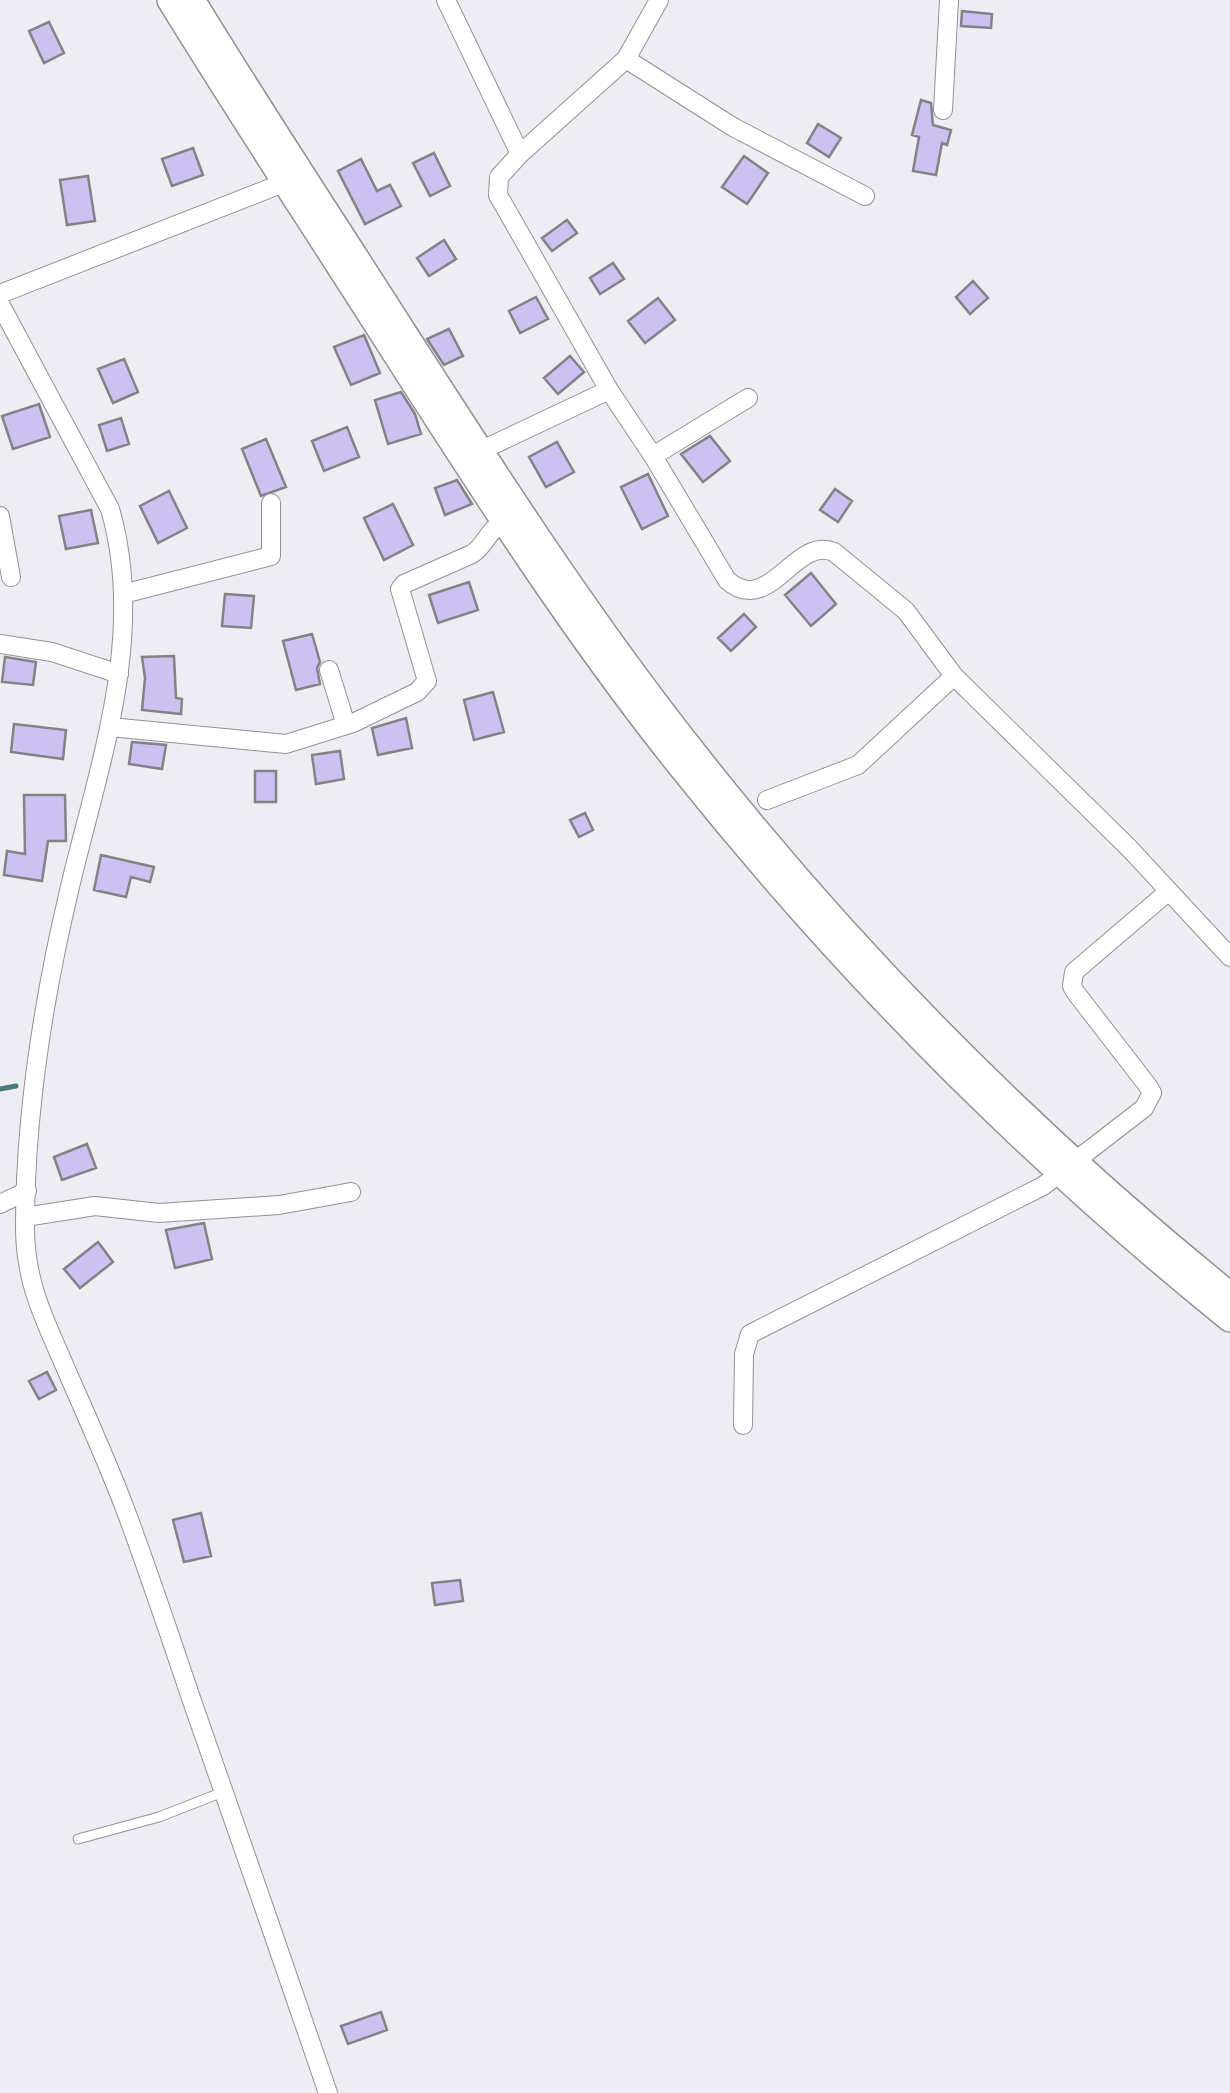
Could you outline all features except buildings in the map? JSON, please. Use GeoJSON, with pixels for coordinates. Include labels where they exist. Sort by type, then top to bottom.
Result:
{"type":"FeatureCollection","features":[{"type":"Feature","properties":{"kind":"main road"},"geometry":{"type":"LineString","coordinates":[[170,0],[504,522],[636,709],[785,892],[921,1039],[1230,1318]]}},
{"type":"Feature","properties":{"kind":"main road"},"geometry":{"type":"LineString","coordinates":[[192,0],[587,611],[752,825],[1068,1168],[1230,1295]]}},
{"type":"Feature","properties":{"kind":"street"},"geometry":{"type":"LineString","coordinates":[[446,0],[520,154]]}},
{"type":"Feature","properties":{"kind":"street"},"geometry":{"type":"LineString","coordinates":[[659,0],[626,59],[499,177],[498,195],[609,390],[654,456],[727,580],[744,591],[764,586],[812,551],[829,550],[906,611],[954,676],[1230,957]]}},
{"type":"Feature","properties":{"kind":"street"},"geometry":{"type":"LineString","coordinates":[[943,110],[949,0]]}},
{"type":"Feature","properties":{"kind":"street"},"geometry":{"type":"LineString","coordinates":[[626,59],[733,127],[865,196]]}},
{"type":"Feature","properties":{"kind":"street"},"geometry":{"type":"LineString","coordinates":[[0,294],[286,182]]}},
{"type":"Feature","properties":{"kind":"street"},"geometry":{"type":"LineString","coordinates":[[0,304],[110,508],[120,544],[123,594],[119,674],[110,727],[68,893],[37,1048],[27,1192],[27,1270],[43,1322],[124,1507],[328,2093]]}},
{"type":"Feature","properties":{"kind":"street"},"geometry":{"type":"LineString","coordinates":[[480,451],[609,390]]}},
{"type":"Feature","properties":{"kind":"street"},"geometry":{"type":"LineString","coordinates":[[654,456],[748,398]]}},
{"type":"Feature","properties":{"kind":"street"},"geometry":{"type":"LineString","coordinates":[[123,594],[271,556],[272,502]]}},
{"type":"Feature","properties":{"kind":"street"},"geometry":{"type":"LineString","coordinates":[[0,516],[11,577]]}},
{"type":"Feature","properties":{"kind":"street"},"geometry":{"type":"LineString","coordinates":[[110,727],[274,744],[296,742],[346,725],[418,692],[427,681],[400,597],[404,584],[482,548],[488,534],[504,522]]}},
{"type":"Feature","properties":{"kind":"street"},"geometry":{"type":"LineString","coordinates":[[0,644],[52,652],[119,674]]}},
{"type":"Feature","properties":{"kind":"street"},"geometry":{"type":"LineString","coordinates":[[329,670],[346,725]]}},
{"type":"Feature","properties":{"kind":"street"},"geometry":{"type":"LineString","coordinates":[[766,800],[858,765],[954,676]]}},
{"type":"Feature","properties":{"kind":"street"},"geometry":{"type":"LineString","coordinates":[[743,1425],[746,1340],[763,1327],[1043,1186],[1136,1116],[1152,1093],[1072,986],[1074,972],[1168,891]]}},
{"type":"Feature","properties":{"kind":"street"},"geometry":{"type":"LineString","coordinates":[[0,1204],[27,1192]]}},
{"type":"Feature","properties":{"kind":"street"},"geometry":{"type":"LineString","coordinates":[[26,1216],[95,1206],[160,1213],[259,1206],[351,1192]]}},
{"type":"Feature","properties":{"kind":"lane"},"geometry":{"type":"LineString","coordinates":[[78,1839],[158,1817],[224,1792]]}},
{"type":"Feature","properties":{"kind":"waterway"},"geometry":{"type":"LineString","coordinates":[[0,1089],[16,1086]]}}]}
